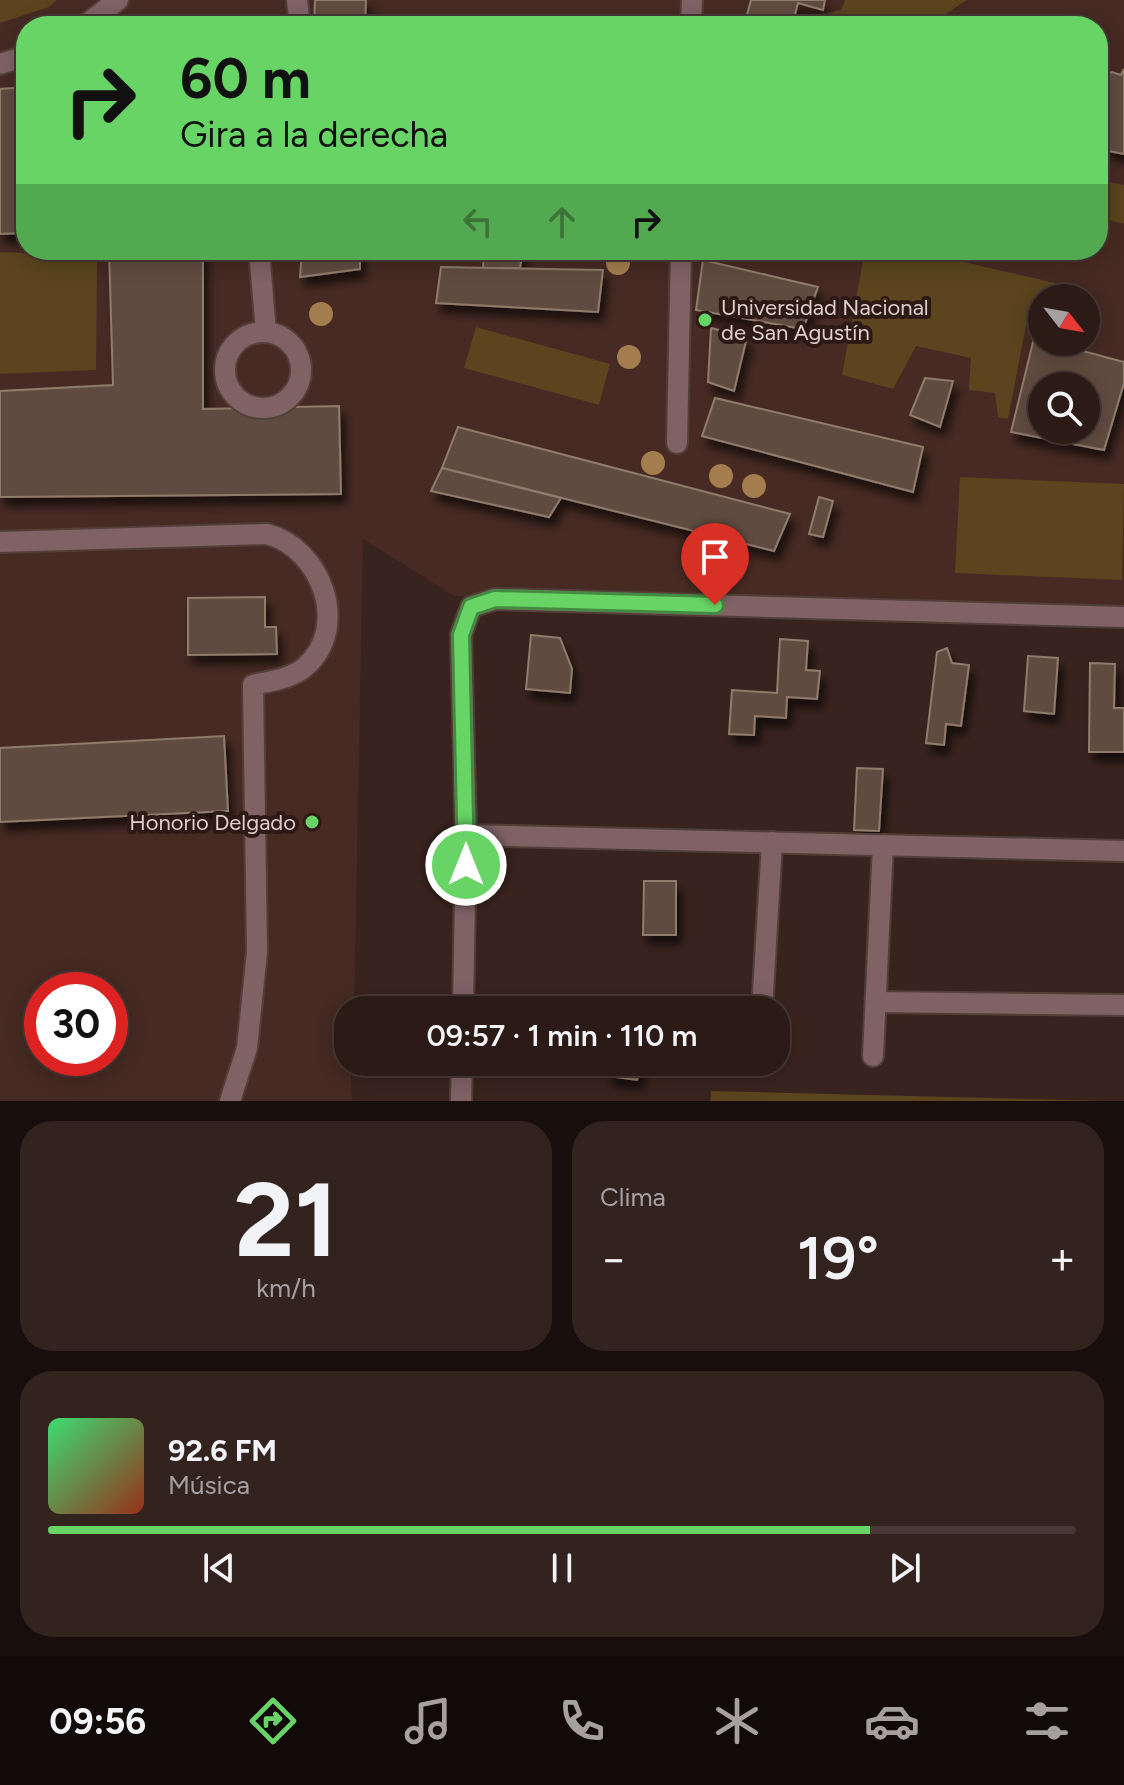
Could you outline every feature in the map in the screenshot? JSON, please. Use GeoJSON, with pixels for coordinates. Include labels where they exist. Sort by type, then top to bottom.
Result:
{"type":"FeatureCollection","features":[{"type":"Feature","properties":{"kind":"street"},"geometry":{"type":"LineString","coordinates":[[97,16],[118,0]]}},
{"type":"Feature","properties":{"kind":"street"},"geometry":{"type":"LineString","coordinates":[[260,260],[266,332]]}},
{"type":"Feature","properties":{"kind":"street"},"geometry":{"type":"LineString","coordinates":[[677,443],[681,260]]}},
{"type":"Feature","properties":{"kind":"street"},"geometry":{"type":"LineString","coordinates":[[0,542],[267,534],[283,538],[319,573],[325,599],[325,627],[313,658],[291,676],[253,685],[257,952],[247,1048],[230,1101]]}},
{"type":"Feature","properties":{"kind":"street"},"geometry":{"type":"LineString","coordinates":[[463,996],[466,835],[461,635],[471,607],[495,599],[1124,617]]}},
{"type":"Feature","properties":{"kind":"street"},"geometry":{"type":"LineString","coordinates":[[466,835],[1124,851]]}},
{"type":"Feature","properties":{"kind":"street"},"geometry":{"type":"LineString","coordinates":[[763,996],[772,842]]}},
{"type":"Feature","properties":{"kind":"street"},"geometry":{"type":"LineString","coordinates":[[873,1056],[883,845]]}},
{"type":"Feature","properties":{"kind":"street"},"geometry":{"type":"LineString","coordinates":[[876,1002],[1124,1005]]}},
{"type":"Feature","properties":{"kind":"street"},"geometry":{"type":"LineString","coordinates":[[461,1101],[462,1076]]}},
{"type":"Feature","properties":{"kind":"shaded area"},"geometry":{"type":"Polygon","coordinates":[[[0,0],[1124,0],[1124,610],[454,596],[363,539],[354,996],[334,996],[334,1076],[351,1076],[352,1101],[0,1101],[0,0]]]}},
{"type":"Feature","properties":{"kind":"shaded area"},"geometry":{"type":"Polygon","coordinates":[[[0,0],[57,0],[49,7],[0,23],[0,0]]]}},
{"type":"Feature","properties":{"kind":"shaded area"},"geometry":{"type":"Polygon","coordinates":[[[845,0],[967,0],[945,16],[812,16],[841,10],[845,0]]]}},
{"type":"Feature","properties":{"kind":"shaded area"},"geometry":{"type":"Polygon","coordinates":[[[1108,182],[1124,185],[1124,224],[1109,220],[1108,182]]]}},
{"type":"Feature","properties":{"kind":"shaded area"},"geometry":{"type":"Polygon","coordinates":[[[0,252],[16,253],[16,260],[97,260],[96,370],[0,374],[0,252]]]}},
{"type":"Feature","properties":{"kind":"shaded area"},"geometry":{"type":"Polygon","coordinates":[[[863,260],[955,260],[1059,284],[1028,284],[1028,325],[1008,419],[998,417],[995,393],[969,390],[971,358],[916,346],[893,389],[842,375],[863,260]]]}},
{"type":"Feature","properties":{"kind":"shaded area"},"geometry":{"type":"Polygon","coordinates":[[[476,327],[610,364],[599,405],[464,368],[476,327]]]}},
{"type":"Feature","properties":{"kind":"shaded area"},"geometry":{"type":"Polygon","coordinates":[[[960,477],[1124,484],[1122,580],[955,573],[960,477]]]}},
{"type":"Feature","properties":{"kind":"shaded area"},"geometry":{"type":"Polygon","coordinates":[[[711,1091],[1107,1101],[710,1101],[711,1091]]]}},
{"type":"Feature","properties":{"kind":"building"},"geometry":{"type":"Polygon","coordinates":[[[315,0],[366,0],[365,16],[314,16],[315,0]]]}},
{"type":"Feature","properties":{"kind":"building"},"geometry":{"type":"Polygon","coordinates":[[[751,0],[825,0],[823,10],[798,3],[795,16],[747,16],[751,0]]]}},
{"type":"Feature","properties":{"kind":"building"},"geometry":{"type":"Polygon","coordinates":[[[1124,69],[1124,154],[1108,151],[1108,73],[1121,75],[1124,69]]]}},
{"type":"Feature","properties":{"kind":"building"},"geometry":{"type":"Polygon","coordinates":[[[16,88],[16,233],[0,234],[0,89],[16,88]]]}},
{"type":"Feature","properties":{"kind":"building"},"geometry":{"type":"Polygon","coordinates":[[[109,260],[203,260],[203,409],[339,406],[341,494],[0,497],[0,391],[113,385],[109,260]]]}},
{"type":"Feature","properties":{"kind":"building"},"geometry":{"type":"Polygon","coordinates":[[[301,260],[360,260],[360,269],[300,277],[301,260]]]}},
{"type":"Feature","properties":{"kind":"building"},"geometry":{"type":"Polygon","coordinates":[[[483,260],[521,260],[520,268],[483,268],[483,260]]]}},
{"type":"Feature","properties":{"kind":"building"},"geometry":{"type":"Polygon","coordinates":[[[703,260],[818,287],[803,329],[696,310],[703,260]]]}},
{"type":"Feature","properties":{"kind":"building"},"geometry":{"type":"Polygon","coordinates":[[[441,267],[603,270],[598,312],[436,303],[441,267]]]}},
{"type":"Feature","properties":{"kind":"building"},"geometry":{"type":"Polygon","coordinates":[[[711,328],[747,337],[734,391],[708,382],[711,328]]]}},
{"type":"Feature","properties":{"kind":"building"},"geometry":{"type":"Polygon","coordinates":[[[1030,356],[1100,356],[1124,362],[1124,383],[1104,450],[1073,444],[1100,444],[1100,372],[1028,372],[1028,435],[1011,432],[1030,356]]]}},
{"type":"Feature","properties":{"kind":"building"},"geometry":{"type":"Polygon","coordinates":[[[925,378],[953,381],[940,427],[910,415],[925,378]]]}},
{"type":"Feature","properties":{"kind":"building"},"geometry":{"type":"Polygon","coordinates":[[[715,398],[923,447],[913,492],[702,436],[715,398]]]}},
{"type":"Feature","properties":{"kind":"building"},"geometry":{"type":"Polygon","coordinates":[[[458,427],[790,514],[774,551],[442,468],[458,427]]]}},
{"type":"Feature","properties":{"kind":"building"},"geometry":{"type":"Polygon","coordinates":[[[442,468],[561,498],[549,517],[431,491],[442,468]]]}},
{"type":"Feature","properties":{"kind":"building"},"geometry":{"type":"Polygon","coordinates":[[[819,497],[833,501],[823,537],[809,534],[819,497]]]}},
{"type":"Feature","properties":{"kind":"building"},"geometry":{"type":"Polygon","coordinates":[[[265,597],[265,627],[276,627],[277,654],[188,655],[188,598],[265,597]]]}},
{"type":"Feature","properties":{"kind":"building"},"geometry":{"type":"Polygon","coordinates":[[[531,635],[560,638],[572,669],[570,693],[526,689],[531,635]]]}},
{"type":"Feature","properties":{"kind":"building"},"geometry":{"type":"Polygon","coordinates":[[[780,639],[808,641],[806,670],[820,671],[817,699],[787,697],[786,718],[755,716],[754,735],[729,734],[732,690],[777,693],[780,639]]]}},
{"type":"Feature","properties":{"kind":"building"},"geometry":{"type":"Polygon","coordinates":[[[947,648],[952,663],[969,665],[961,726],[946,724],[944,745],[926,743],[937,652],[947,648]]]}},
{"type":"Feature","properties":{"kind":"building"},"geometry":{"type":"Polygon","coordinates":[[[1028,656],[1058,658],[1054,714],[1024,711],[1028,656]]]}},
{"type":"Feature","properties":{"kind":"building"},"geometry":{"type":"Polygon","coordinates":[[[1090,663],[1115,664],[1114,708],[1124,708],[1124,752],[1089,752],[1090,663]]]}},
{"type":"Feature","properties":{"kind":"building"},"geometry":{"type":"Polygon","coordinates":[[[224,736],[228,811],[0,822],[0,748],[224,736]]]}},
{"type":"Feature","properties":{"kind":"building"},"geometry":{"type":"Polygon","coordinates":[[[857,768],[883,769],[879,831],[854,830],[857,768]]]}},
{"type":"Feature","properties":{"kind":"building"},"geometry":{"type":"Polygon","coordinates":[[[644,881],[676,881],[676,935],[643,935],[644,881]]]}},
{"type":"Feature","properties":{"kind":"building"},"geometry":{"type":"Polygon","coordinates":[[[608,1076],[638,1076],[637,1080],[608,1076]]]}},
{"type":"Feature","properties":{"kind":"place","name":"Universidad Nacional de San Agustín"},"geometry":{"type":"Point","coordinates":[705,320]}},
{"type":"Feature","properties":{"kind":"place","name":"Honorio Delgado"},"geometry":{"type":"Point","coordinates":[312,822]}},
{"type":"Feature","properties":{"kind":"route"},"geometry":{"type":"LineString","coordinates":[[466,865],[461,635],[471,607],[495,599],[715,605]]}}]}
